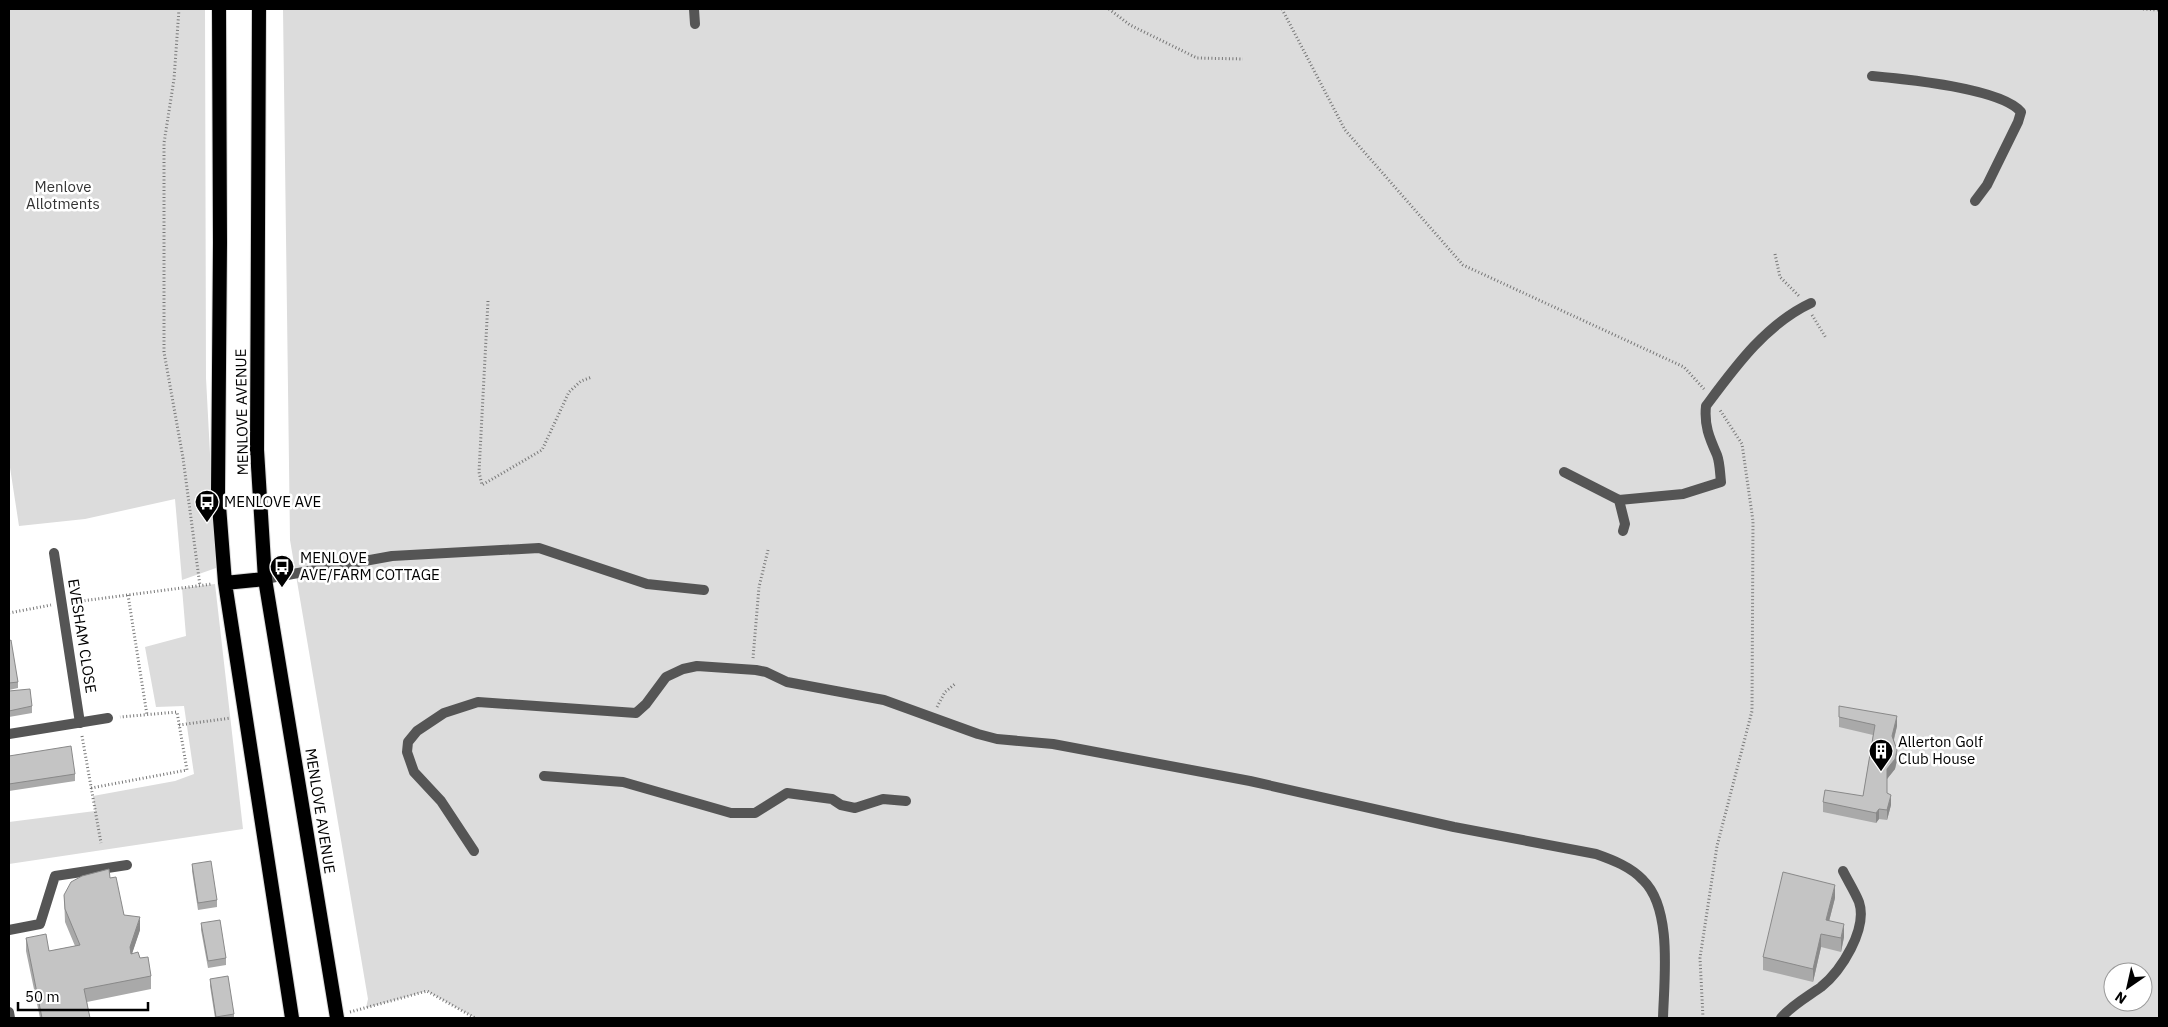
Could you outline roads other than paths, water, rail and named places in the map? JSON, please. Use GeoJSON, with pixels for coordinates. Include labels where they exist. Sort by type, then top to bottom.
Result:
{"type":"FeatureCollection","features":[{"type":"Feature","properties":{"kind":"highway","name":"MENLOVE AVENUE"},"geometry":{"type":"LineString","coordinates":[[219,9],[220,252],[218,493],[225,583],[292,1018]]}},
{"type":"Feature","properties":{"kind":"highway","name":"MENLOVE AVENUE"},"geometry":{"type":"LineString","coordinates":[[260,9],[258,450],[265,579],[341,1016]]}},
{"type":"Feature","properties":{"kind":"highway"},"geometry":{"type":"LineString","coordinates":[[225,583],[265,579]]}},
{"type":"Feature","properties":{"kind":"street"},"geometry":{"type":"LineString","coordinates":[[694,9],[695,24]]}},
{"type":"Feature","properties":{"kind":"street"},"geometry":{"type":"LineString","coordinates":[[1872,76],[1915,79],[1996,97],[2015,105],[2021,112],[1987,185],[1975,201]]}},
{"type":"Feature","properties":{"kind":"street"},"geometry":{"type":"LineString","coordinates":[[1564,472],[1619,500],[1683,494],[1721,482],[1718,456],[1710,442],[1705,420],[1706,406],[1766,333],[1799,309],[1811,303]]}},
{"type":"Feature","properties":{"kind":"street"},"geometry":{"type":"LineString","coordinates":[[1619,500],[1625,524],[1623,531]]}},
{"type":"Feature","properties":{"kind":"street"},"geometry":{"type":"LineString","coordinates":[[265,579],[392,556],[539,548],[647,584],[704,590]]}},
{"type":"Feature","properties":{"kind":"street","name":"EVESHAM CLOSE"},"geometry":{"type":"LineString","coordinates":[[54,553],[80,723]]}},
{"type":"Feature","properties":{"kind":"street"},"geometry":{"type":"LineString","coordinates":[[474,851],[440,801],[414,772],[407,752],[408,742],[417,731],[444,713],[478,702],[636,713],[646,704],[666,677],[683,669],[697,666],[766,672],[787,682],[803,686],[884,700],[997,739],[1052,744],[1250,781],[1454,827],[1596,854],[1612,860],[1644,881],[1660,914],[1665,931],[1663,1018]]}},
{"type":"Feature","properties":{"kind":"street"},"geometry":{"type":"LineString","coordinates":[[9,734],[108,718]]}},
{"type":"Feature","properties":{"kind":"street"},"geometry":{"type":"LineString","coordinates":[[544,776],[623,782],[731,813],[756,813],[787,793],[832,799],[841,805],[855,808],[883,799],[906,801]]}},
{"type":"Feature","properties":{"kind":"street"},"geometry":{"type":"LineString","coordinates":[[9,930],[40,924],[55,876],[127,865]]}},
{"type":"Feature","properties":{"kind":"street"},"geometry":{"type":"LineString","coordinates":[[1781,1018],[1788,1010],[1823,985],[1846,960],[1859,928],[1860,904],[1843,871]]}},
{"type":"Feature","properties":{"kind":"street"},"geometry":{"type":"LineString","coordinates":[[9,1012],[10,1018]]}},
{"type":"Feature","properties":{"kind":"place","name":"MENLOVE AVE"},"geometry":{"type":"Point","coordinates":[207,523]}},
{"type":"Feature","properties":{"kind":"place","name":"MENLOVE AVE/FARM COTTAGE"},"geometry":{"type":"Point","coordinates":[282,588]}},
{"type":"Feature","properties":{"kind":"place","name":"Allerton Golf Club House"},"geometry":{"type":"Point","coordinates":[1881,772]}},
{"type":"Feature","properties":{"kind":"park label","name":"Menlove Allotments"},"geometry":{"type":"Point","coordinates":[63,196]}}]}
